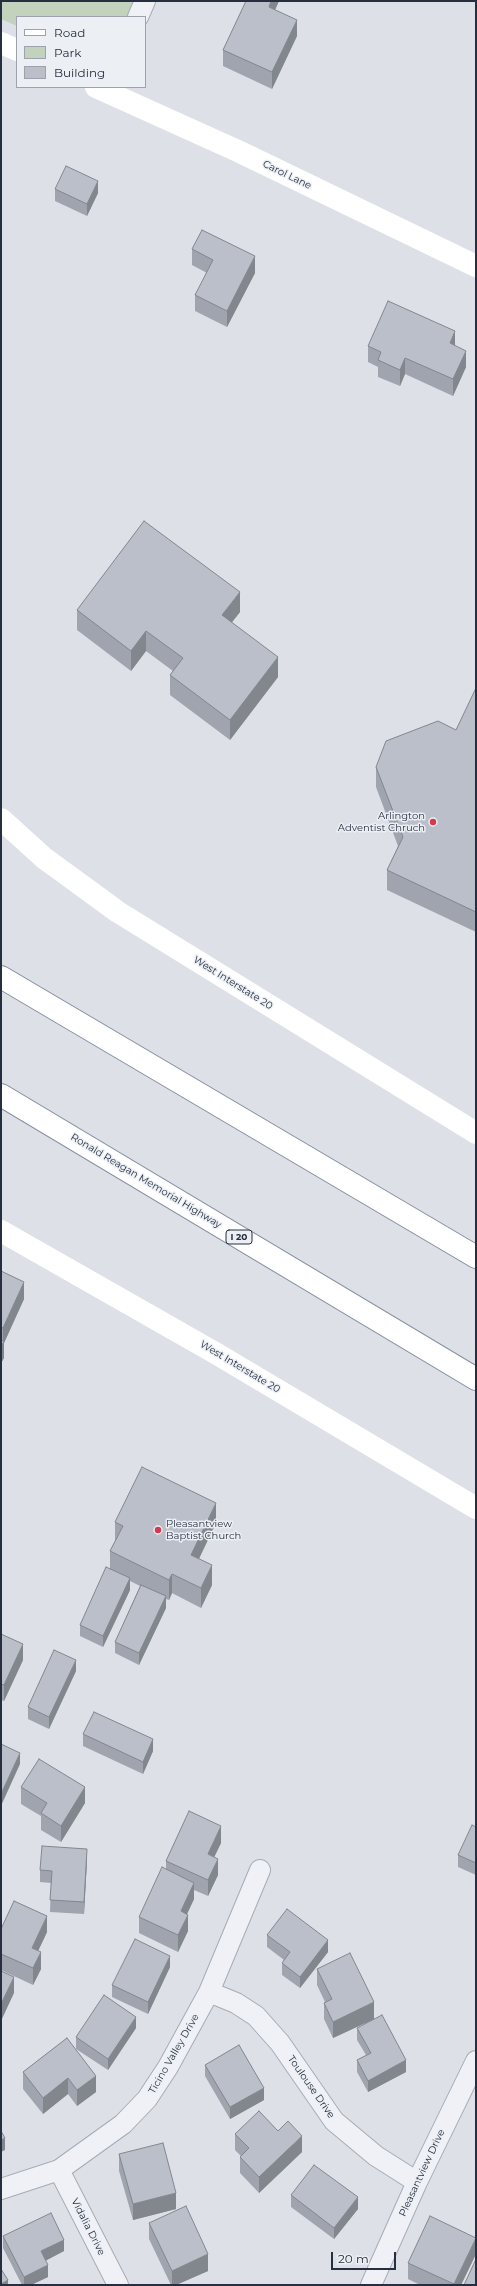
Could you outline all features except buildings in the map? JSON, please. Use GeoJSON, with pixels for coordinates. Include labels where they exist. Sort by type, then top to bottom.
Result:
{"type":"FeatureCollection","features":[{"type":"Feature","properties":{"kind":"main road"},"geometry":{"type":"LineString","coordinates":[[1,43],[16,50]]}},
{"type":"Feature","properties":{"kind":"main road","name":"Carol Lane"},"geometry":{"type":"LineString","coordinates":[[101,88],[240,152],[476,266]]}},
{"type":"Feature","properties":{"kind":"main road","name":"West Interstate 20"},"geometry":{"type":"LineString","coordinates":[[1,819],[44,858],[118,912],[476,1133]]}},
{"type":"Feature","properties":{"kind":"main road"},"geometry":{"type":"LineString","coordinates":[[1,977],[476,1257]]}},
{"type":"Feature","properties":{"kind":"main road","name":"Ronald Reagan Memorial Highway"},"geometry":{"type":"LineString","coordinates":[[1,1095],[476,1379]]}},
{"type":"Feature","properties":{"kind":"main road","name":"West Interstate 20"},"geometry":{"type":"LineString","coordinates":[[1,1231],[217,1354],[476,1508]]}},
{"type":"Feature","properties":{"kind":"street"},"geometry":{"type":"LineString","coordinates":[[138,16],[146,1]]}},
{"type":"Feature","properties":{"kind":"street","name":"Ticino Valley Drive"},"geometry":{"type":"LineString","coordinates":[[1,2189],[59,2170],[123,2124],[147,2100],[168,2067],[209,1992],[260,1870]]}},
{"type":"Feature","properties":{"kind":"street","name":"Toulouse Drive"},"geometry":{"type":"LineString","coordinates":[[209,1992],[236,2003],[256,2016],[280,2043],[334,2121],[376,2156],[417,2182]]}},
{"type":"Feature","properties":{"kind":"street","name":"Pleasantview Drive"},"geometry":{"type":"LineString","coordinates":[[371,2285],[417,2182],[476,2061]]}},
{"type":"Feature","properties":{"kind":"street","name":"Vidalia Drive"},"geometry":{"type":"LineString","coordinates":[[59,2170],[118,2285]]}},
{"type":"Feature","properties":{"kind":"green space"},"geometry":{"type":"Polygon","coordinates":[[[1,1],[135,1],[128,16],[16,16],[16,26],[1,19],[1,1]]]}},
{"type":"Feature","properties":{"kind":"place","name":"Arlington Adventist Chruch"},"geometry":{"type":"Point","coordinates":[433,822]}},
{"type":"Feature","properties":{"kind":"place","name":"Pleasantview Baptist Church"},"geometry":{"type":"Point","coordinates":[158,1530]}}]}
